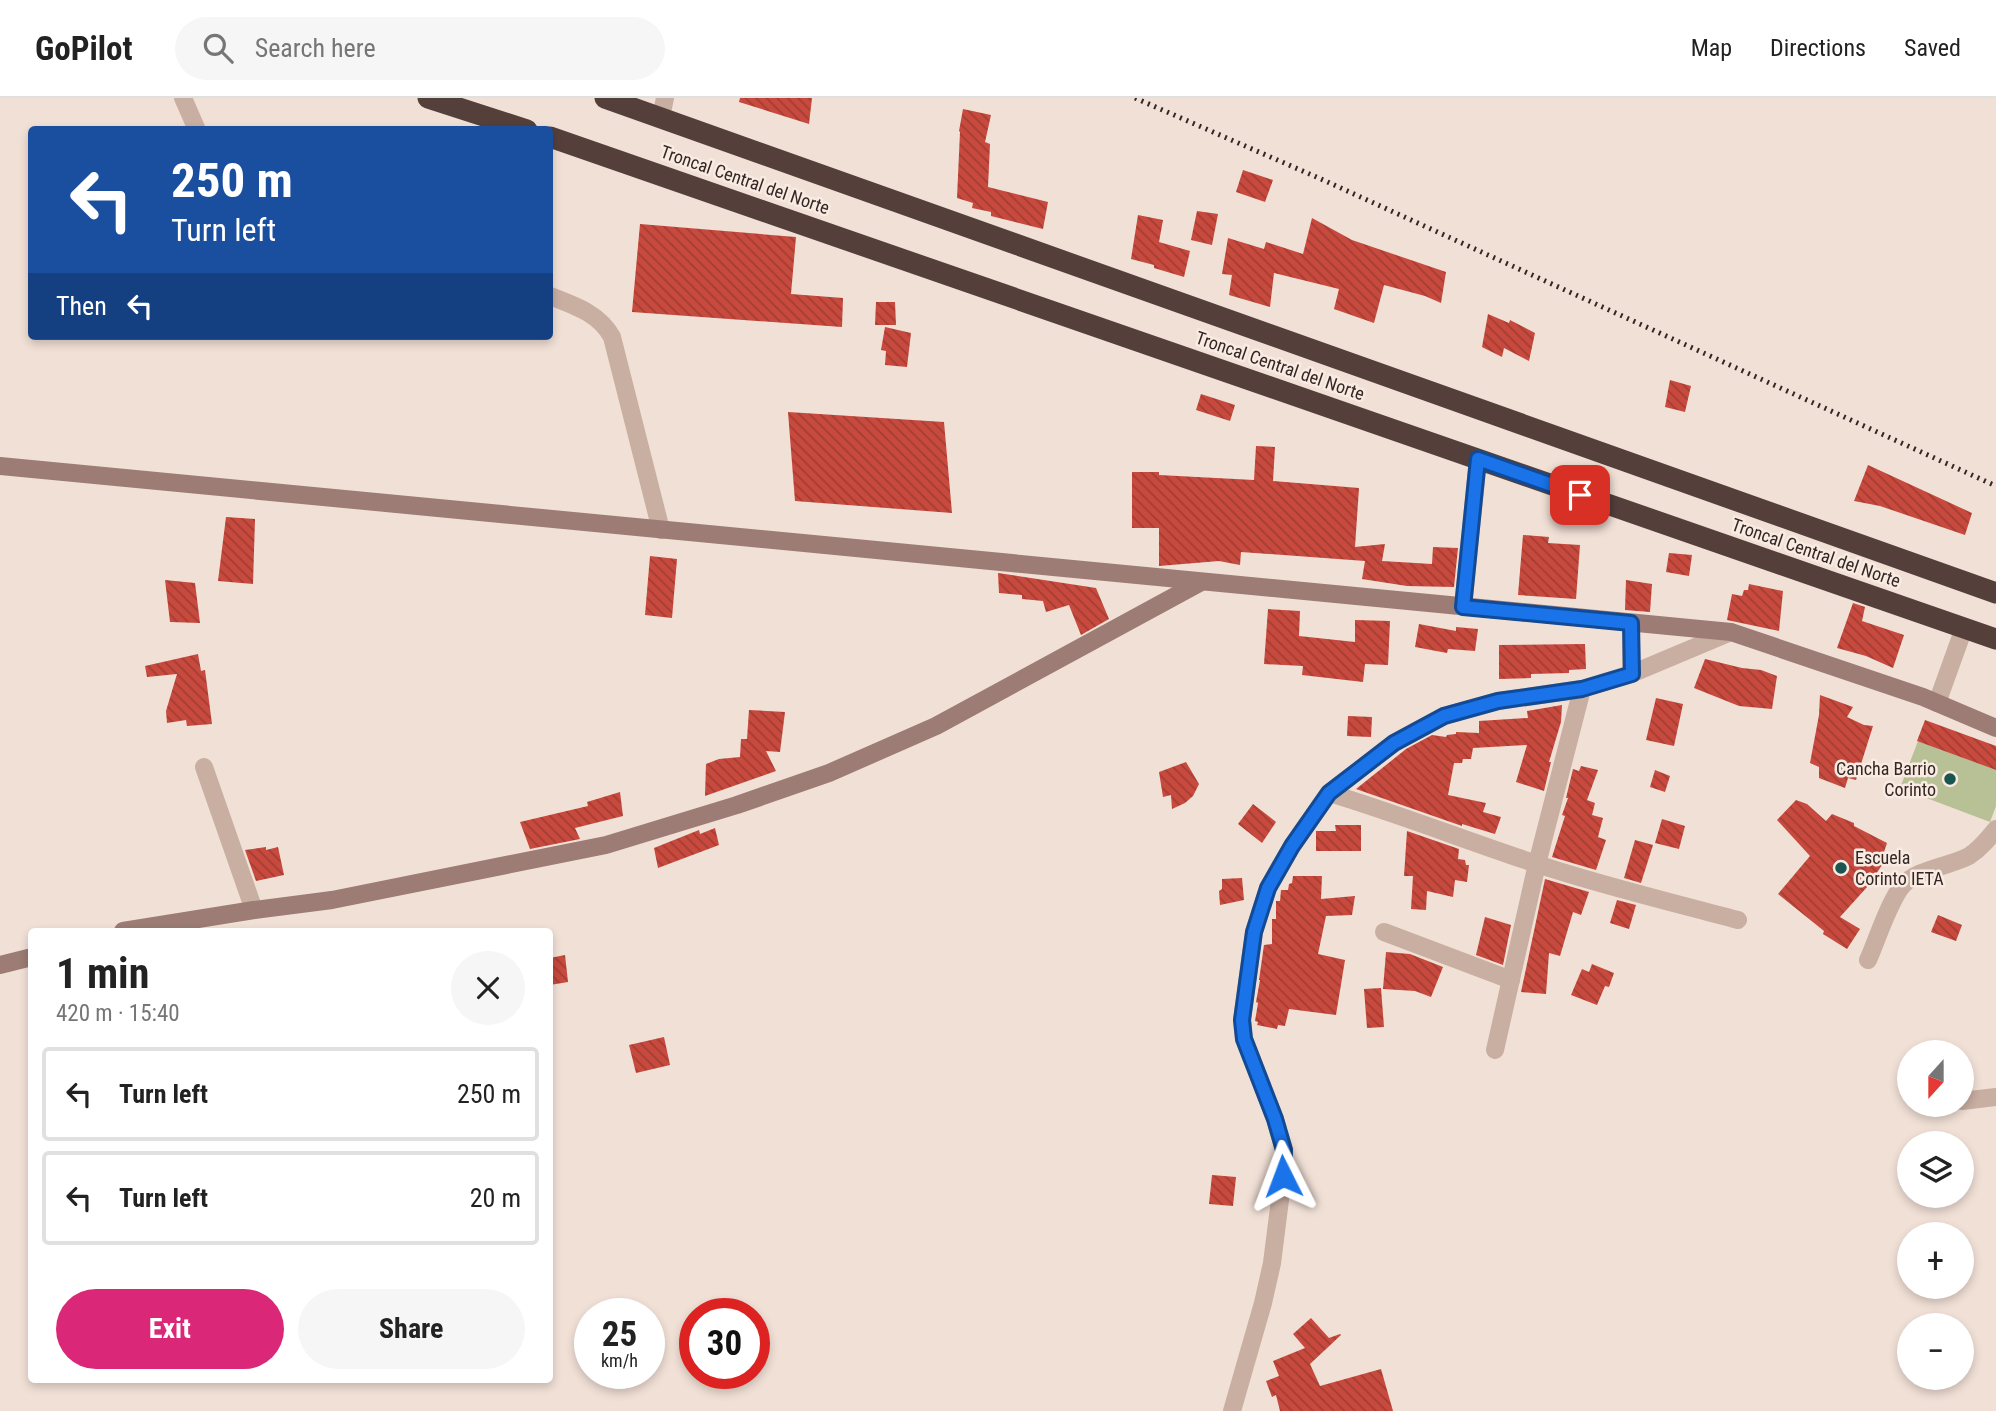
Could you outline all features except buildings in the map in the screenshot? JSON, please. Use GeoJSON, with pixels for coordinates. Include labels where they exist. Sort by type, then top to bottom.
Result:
{"type":"FeatureCollection","features":[{"type":"Feature","properties":{"kind":"highway"},"geometry":{"type":"LineString","coordinates":[[428,98],[515,126]]}},
{"type":"Feature","properties":{"kind":"highway","name":"Troncal Central del Norte"},"geometry":{"type":"LineString","coordinates":[[605,98],[663,108],[1996,593]]}},
{"type":"Feature","properties":{"kind":"highway","name":"Troncal Central del Norte"},"geometry":{"type":"LineString","coordinates":[[553,138],[1996,639]]}},
{"type":"Feature","properties":{"kind":"street"},"geometry":{"type":"LineString","coordinates":[[183,98],[195,126]]}},
{"type":"Feature","properties":{"kind":"street"},"geometry":{"type":"LineString","coordinates":[[553,297],[580,307],[606,327],[612,337],[661,530]]}},
{"type":"Feature","properties":{"kind":"street"},"geometry":{"type":"LineString","coordinates":[[1463,607],[1478,459]]}},
{"type":"Feature","properties":{"kind":"street"},"geometry":{"type":"LineString","coordinates":[[0,466],[1731,632],[1937,703],[1996,728]]}},
{"type":"Feature","properties":{"kind":"street"},"geometry":{"type":"LineString","coordinates":[[142,928],[332,900],[606,845],[737,805],[829,773],[936,726],[1201,582]]}},
{"type":"Feature","properties":{"kind":"street"},"geometry":{"type":"LineString","coordinates":[[1631,623],[1632,674]]}},
{"type":"Feature","properties":{"kind":"street"},"geometry":{"type":"LineString","coordinates":[[1937,703],[1964,628]]}},
{"type":"Feature","properties":{"kind":"street"},"geometry":{"type":"LineString","coordinates":[[1232,1411],[1272,1263],[1284,1150],[1242,1033],[1242,1020],[1254,932],[1268,888],[1292,846],[1329,793],[1394,743],[1444,716],[1498,701],[1582,689],[1632,674],[1731,632]]}},
{"type":"Feature","properties":{"kind":"street"},"geometry":{"type":"LineString","coordinates":[[1495,1050],[1537,864],[1582,689]]}},
{"type":"Feature","properties":{"kind":"street"},"geometry":{"type":"LineString","coordinates":[[204,767],[254,910]]}},
{"type":"Feature","properties":{"kind":"street"},"geometry":{"type":"LineString","coordinates":[[1329,793],[1537,864],[1738,920]]}},
{"type":"Feature","properties":{"kind":"street"},"geometry":{"type":"LineString","coordinates":[[1868,960],[1904,883],[1970,855],[1986,842],[1996,828]]}},
{"type":"Feature","properties":{"kind":"street"},"geometry":{"type":"LineString","coordinates":[[1384,932],[1511,980]]}},
{"type":"Feature","properties":{"kind":"street"},"geometry":{"type":"LineString","coordinates":[[0,965],[28,958]]}},
{"type":"Feature","properties":{"kind":"street"},"geometry":{"type":"LineString","coordinates":[[1974,1100],[1996,1097]]}},
{"type":"Feature","properties":{"kind":"green space","name":"Cancha Barrio Corinto"},"geometry":{"type":"Polygon","coordinates":[[[1918,741],[1996,770],[1996,806],[1990,822],[1900,788],[1918,741]]]}},
{"type":"Feature","properties":{"kind":"railway"},"geometry":{"type":"LineString","coordinates":[[1135,98],[1321,179],[1996,486]]}},
{"type":"Feature","properties":{"kind":"place","name":"Cancha Barrio Corinto"},"geometry":{"type":"Point","coordinates":[1950,779]}},
{"type":"Feature","properties":{"kind":"place","name":"Escuela Corinto IETA"},"geometry":{"type":"Point","coordinates":[1841,868]}},
{"type":"Feature","properties":{"kind":"route"},"geometry":{"type":"LineString","coordinates":[[1283,1176],[1284,1150],[1242,1033],[1254,932],[1268,888],[1292,846],[1329,793],[1394,743],[1444,716],[1498,701],[1582,689],[1632,674],[1631,623],[1463,607],[1478,459],[1580,495]]}}]}
